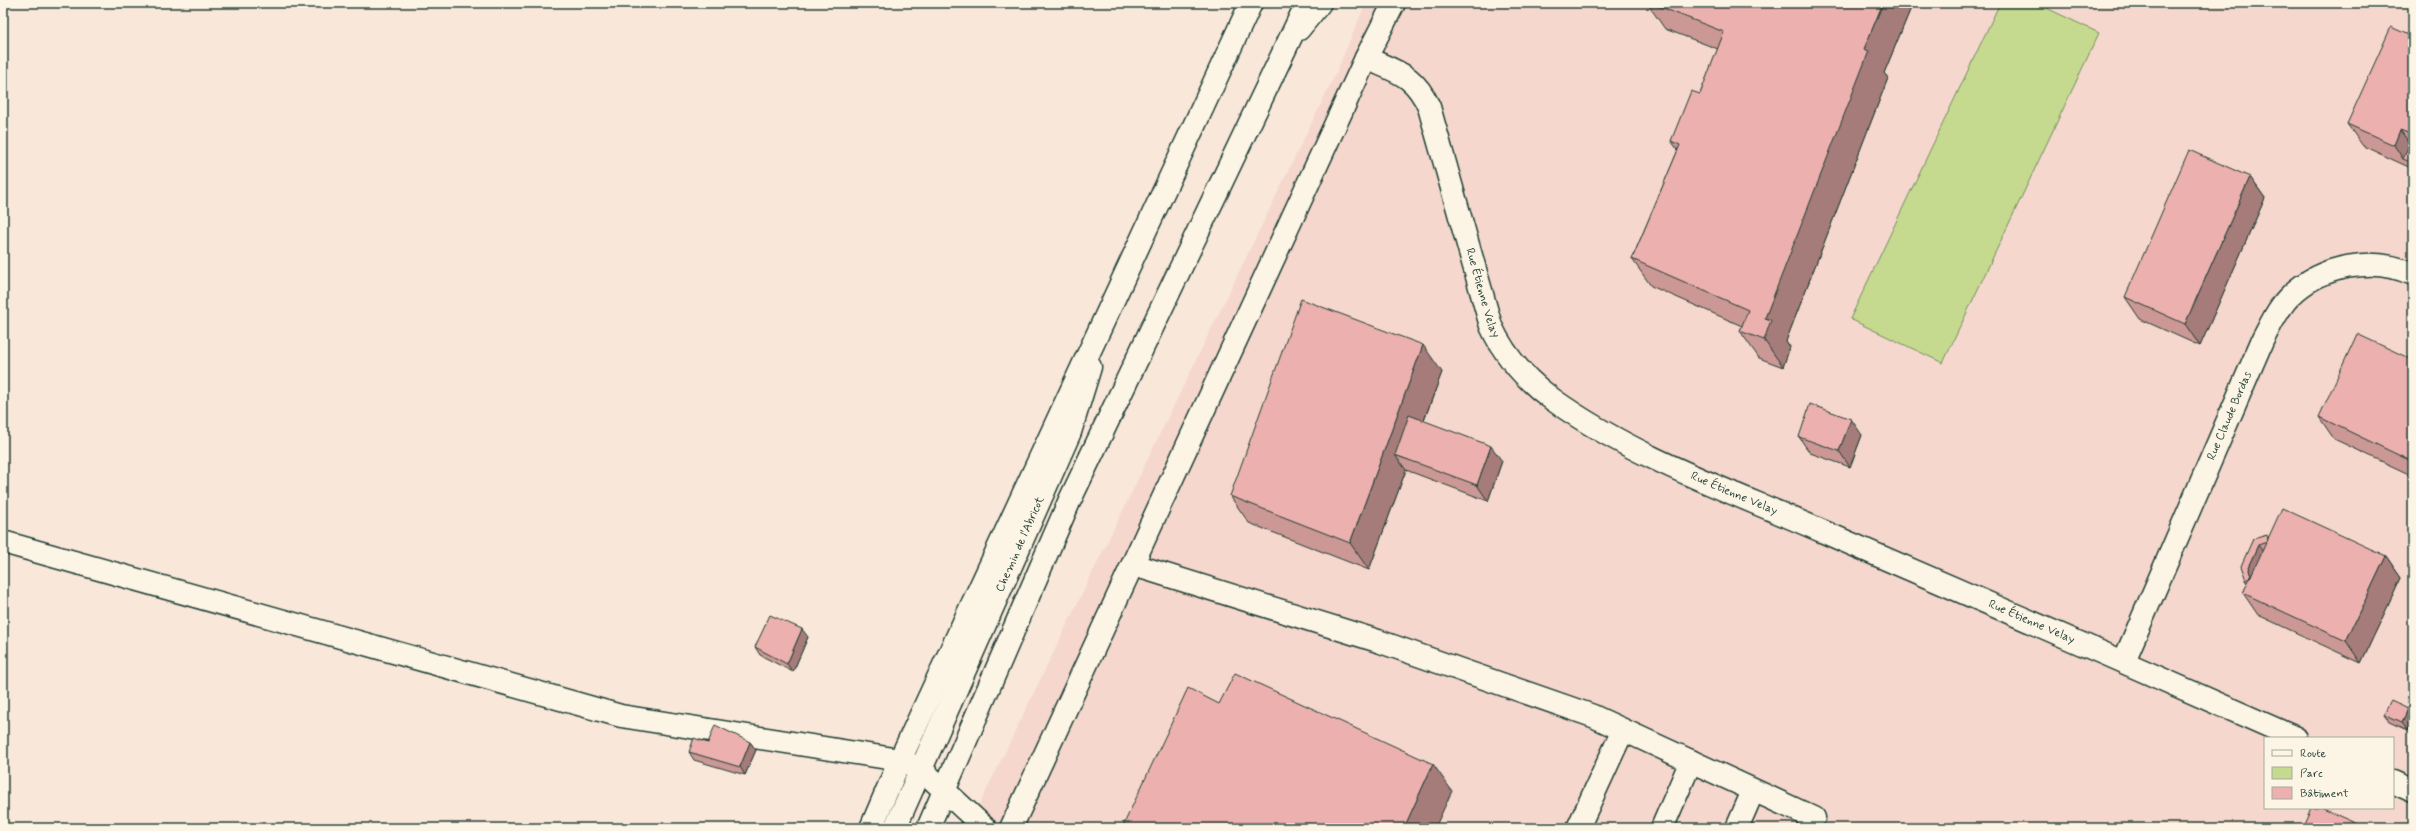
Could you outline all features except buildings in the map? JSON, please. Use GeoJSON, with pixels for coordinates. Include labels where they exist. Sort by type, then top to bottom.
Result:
{"type":"FeatureCollection","features":[{"type":"Feature","properties":{"kind":"street"},"geometry":{"type":"LineString","coordinates":[[871,828],[900,760],[1251,3]]}},
{"type":"Feature","properties":{"kind":"street"},"geometry":{"type":"LineString","coordinates":[[928,828],[1070,502],[1307,3]]}},
{"type":"Feature","properties":{"kind":"street"},"geometry":{"type":"LineString","coordinates":[[1289,41],[1320,3]]}},
{"type":"Feature","properties":{"kind":"street"},"geometry":{"type":"LineString","coordinates":[[1011,828],[1366,58],[1394,3]]}},
{"type":"Feature","properties":{"kind":"street","name":"Rue Étienne Velay"},"geometry":{"type":"LineString","coordinates":[[1366,58],[1410,78],[1422,91],[1429,107],[1492,326],[1499,343],[1529,380],[1553,399],[1637,450],[2124,660],[2294,737]]}},
{"type":"Feature","properties":{"kind":"street","name":"Rue Claude Bordas"},"geometry":{"type":"LineString","coordinates":[[2124,660],[2263,338],[2290,295],[2311,280],[2331,271],[2355,265],[2376,263],[2413,274]]}},
{"type":"Feature","properties":{"kind":"street","name":"Chemin de l'Abricot"},"geometry":{"type":"LineString","coordinates":[[895,828],[1070,432],[1107,314]]}},
{"type":"Feature","properties":{"kind":"street"},"geometry":{"type":"LineString","coordinates":[[3,542],[621,716],[900,760],[921,769],[985,828]]}},
{"type":"Feature","properties":{"kind":"street"},"geometry":{"type":"LineString","coordinates":[[1134,564],[1378,641],[1593,716],[1814,818],[1809,828]]}},
{"type":"Feature","properties":{"kind":"street"},"geometry":{"type":"LineString","coordinates":[[1578,828],[1623,730]]}},
{"type":"Feature","properties":{"kind":"street"},"geometry":{"type":"LineString","coordinates":[[1662,828],[1691,762]]}},
{"type":"Feature","properties":{"kind":"street"},"geometry":{"type":"LineString","coordinates":[[2394,782],[2413,791]]}},
{"type":"Feature","properties":{"kind":"street"},"geometry":{"type":"LineString","coordinates":[[1737,828],[1754,790]]}},
{"type":"Feature","properties":{"kind":"shaded area"},"geometry":{"type":"Polygon","coordinates":[[[1366,3],[2413,3],[2413,828],[968,828],[1335,75],[1366,3]]]}},
{"type":"Feature","properties":{"kind":"green space"},"geometry":{"type":"Polygon","coordinates":[[[2000,3],[2036,3],[2099,33],[1943,363],[1850,319],[2000,3]]]}}]}
